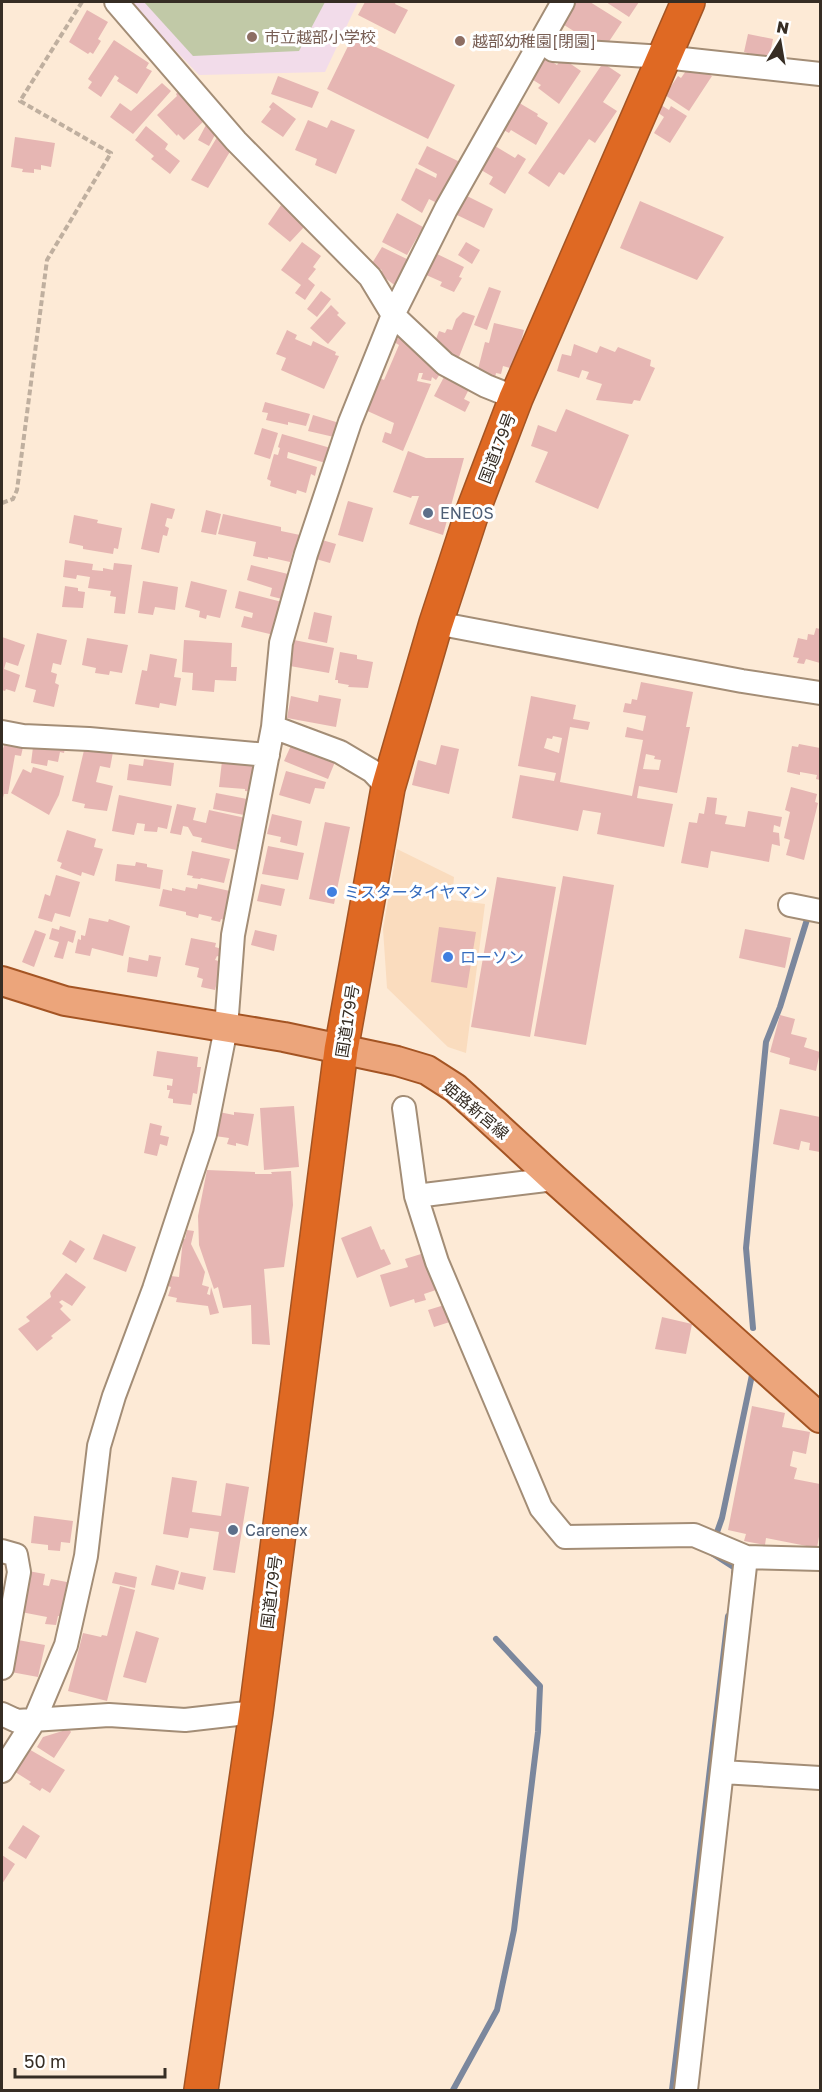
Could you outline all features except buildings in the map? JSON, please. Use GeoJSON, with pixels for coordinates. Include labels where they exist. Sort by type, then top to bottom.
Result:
{"type":"FeatureCollection","features":[{"type":"Feature","properties":{"kind":"highway","name":"国道179号"},"geometry":{"type":"LineString","coordinates":[[201,2091],[256,1712],[341,1050],[388,788],[436,623],[471,516],[516,398],[688,2]]}},
{"type":"Feature","properties":{"kind":"main road","name":"姫路新宮線"},"geometry":{"type":"LineString","coordinates":[[2,981],[65,1001],[284,1037],[397,1061],[427,1070],[455,1088],[820,1418]]}},
{"type":"Feature","properties":{"kind":"street"},"geometry":{"type":"LineString","coordinates":[[116,2],[236,141],[370,277],[393,315],[445,364],[486,386],[516,398]]}},
{"type":"Feature","properties":{"kind":"street"},"geometry":{"type":"LineString","coordinates":[[2,1771],[34,1721],[66,1645],[86,1556],[99,1446],[114,1396],[154,1289],[205,1134],[226,1028],[233,935],[273,728],[281,643],[306,554],[350,422],[393,315],[446,209],[563,2]]}},
{"type":"Feature","properties":{"kind":"street"},"geometry":{"type":"LineString","coordinates":[[542,41],[553,50],[664,57],[820,74]]}},
{"type":"Feature","properties":{"kind":"street"},"geometry":{"type":"LineString","coordinates":[[436,623],[742,681],[820,693]]}},
{"type":"Feature","properties":{"kind":"street"},"geometry":{"type":"LineString","coordinates":[[273,728],[339,752],[372,771],[388,788]]}},
{"type":"Feature","properties":{"kind":"street"},"geometry":{"type":"LineString","coordinates":[[2,732],[23,736],[88,739],[268,755]]}},
{"type":"Feature","properties":{"kind":"street"},"geometry":{"type":"LineString","coordinates":[[790,905],[820,910]]}},
{"type":"Feature","properties":{"kind":"street"},"geometry":{"type":"LineString","coordinates":[[404,1108],[416,1196],[437,1262],[541,1508],[566,1537],[694,1534],[746,1557],[820,1559]]}},
{"type":"Feature","properties":{"kind":"street"},"geometry":{"type":"LineString","coordinates":[[416,1196],[554,1179]]}},
{"type":"Feature","properties":{"kind":"street"},"geometry":{"type":"LineString","coordinates":[[2,1551],[16,1555],[19,1572],[2,1668]]}},
{"type":"Feature","properties":{"kind":"street"},"geometry":{"type":"LineString","coordinates":[[686,2091],[746,1557]]}},
{"type":"Feature","properties":{"kind":"street"},"geometry":{"type":"LineString","coordinates":[[2,1714],[17,1721],[109,1715],[185,1720],[256,1712]]}},
{"type":"Feature","properties":{"kind":"street"},"geometry":{"type":"LineString","coordinates":[[722,1772],[820,1778]]}},
{"type":"Feature","properties":{"kind":"path"},"geometry":{"type":"LineString","coordinates":[[2,503],[13,499],[17,490],[46,260],[111,153],[20,101],[82,2]]}},
{"type":"Feature","properties":{"kind":"shaded area","name":"市立越部小学校"},"geometry":{"type":"Polygon","coordinates":[[[129,2],[358,2],[325,72],[199,75],[129,2]]]}},
{"type":"Feature","properties":{"kind":"shaded area"},"geometry":{"type":"Polygon","coordinates":[[[397,849],[454,877],[452,900],[485,904],[466,1053],[448,1047],[387,988],[383,929],[397,849]]]}},
{"type":"Feature","properties":{"kind":"green space"},"geometry":{"type":"Polygon","coordinates":[[[144,2],[325,2],[299,51],[193,56],[144,2]]]}},
{"type":"Feature","properties":{"kind":"waterway"},"geometry":{"type":"LineString","coordinates":[[753,1328],[746,1248],[766,1042],[780,1007],[809,913]]}},
{"type":"Feature","properties":{"kind":"waterway"},"geometry":{"type":"LineString","coordinates":[[716,1535],[722,1518],[752,1375]]}},
{"type":"Feature","properties":{"kind":"waterway"},"geometry":{"type":"LineString","coordinates":[[710,1552],[735,1568],[734,1573]]}},
{"type":"Feature","properties":{"kind":"waterway"},"geometry":{"type":"LineString","coordinates":[[672,2090],[728,1616]]}},
{"type":"Feature","properties":{"kind":"waterway"},"geometry":{"type":"LineString","coordinates":[[453,2090],[497,2010],[514,1930],[538,1732],[540,1686],[496,1639]]}},
{"type":"Feature","properties":{"kind":"place","name":"市立越部小学校"},"geometry":{"type":"Point","coordinates":[252,37]}},
{"type":"Feature","properties":{"kind":"place","name":"越部幼稚園[閉園]"},"geometry":{"type":"Point","coordinates":[460,41]}},
{"type":"Feature","properties":{"kind":"place","name":"ENEOS"},"geometry":{"type":"Point","coordinates":[428,513]}},
{"type":"Feature","properties":{"kind":"place","name":"ミスタータイヤマン"},"geometry":{"type":"Point","coordinates":[332,892]}},
{"type":"Feature","properties":{"kind":"place","name":"ローソン"},"geometry":{"type":"Point","coordinates":[448,957]}},
{"type":"Feature","properties":{"kind":"place","name":"Carenex"},"geometry":{"type":"Point","coordinates":[233,1530]}}]}
